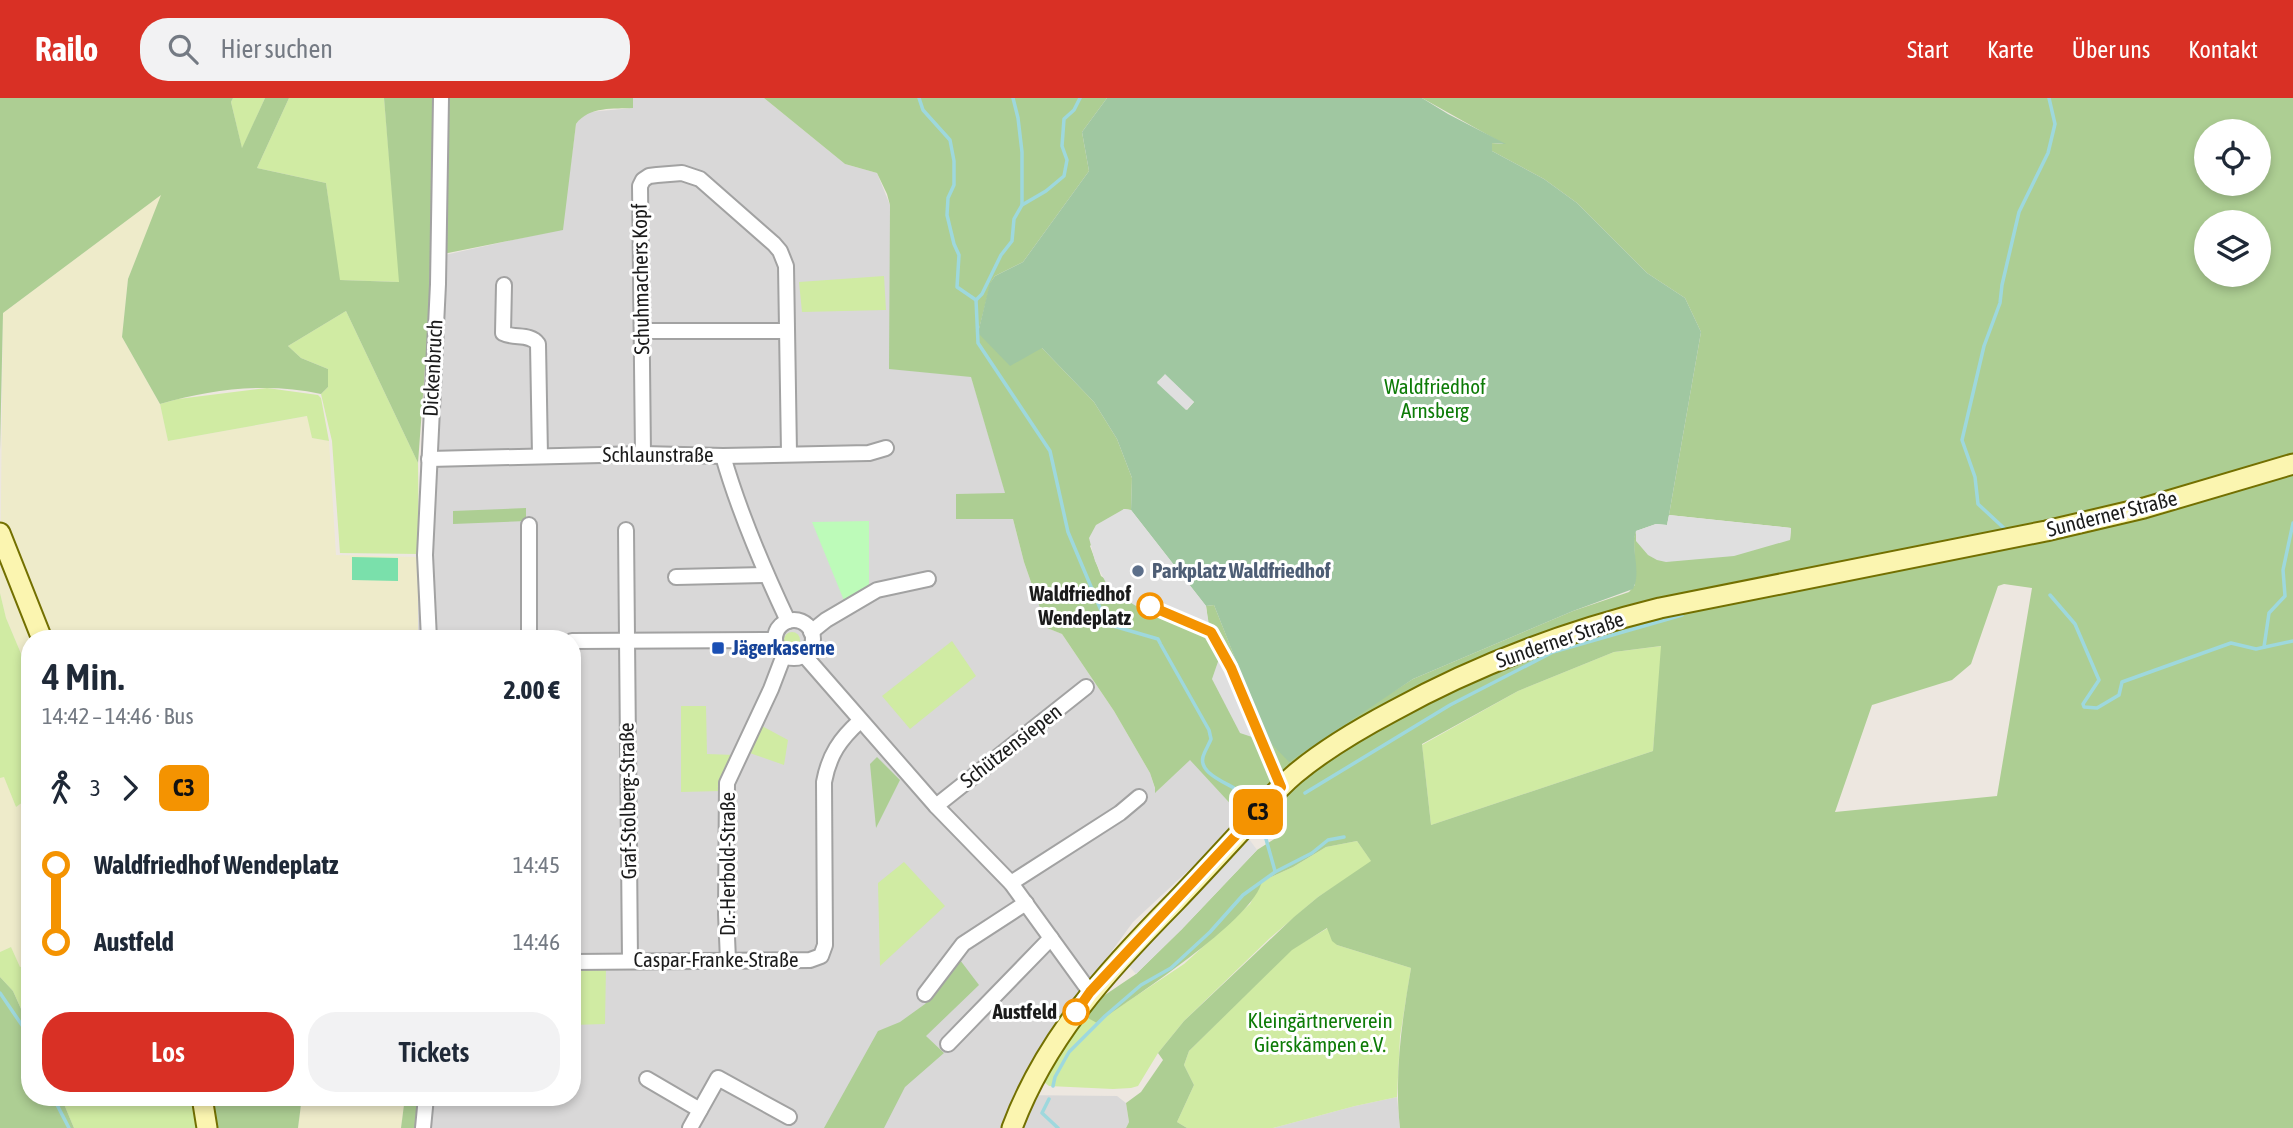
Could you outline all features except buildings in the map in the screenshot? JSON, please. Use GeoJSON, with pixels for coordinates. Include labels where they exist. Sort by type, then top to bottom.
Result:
{"type":"FeatureCollection","features":[{"type":"Feature","properties":{"kind":"main road","name":"Sunderner Straße"},"geometry":{"type":"LineString","coordinates":[[1012,1128],[1036,1073],[1090,992],[1295,774],[1368,724],[1421,695],[1541,643],[1618,618],[2046,531],[2144,508],[2293,464]]}},
{"type":"Feature","properties":{"kind":"main road"},"geometry":{"type":"LineString","coordinates":[[0,533],[38,630]]}},
{"type":"Feature","properties":{"kind":"main road"},"geometry":{"type":"LineString","coordinates":[[203,1106],[207,1128]]}},
{"type":"Feature","properties":{"kind":"street","name":"Dickenbruch"},"geometry":{"type":"LineString","coordinates":[[429,630],[425,555],[438,284],[441,98]]}},
{"type":"Feature","properties":{"kind":"street","name":"Schuhmachers Kopf"},"geometry":{"type":"LineString","coordinates":[[643,454],[640,186],[649,176],[682,173],[704,183],[780,251],[787,273],[789,453]]}},
{"type":"Feature","properties":{"kind":"street"},"geometry":{"type":"LineString","coordinates":[[504,285],[503,333],[531,338],[538,344],[540,456]]}},
{"type":"Feature","properties":{"kind":"street"},"geometry":{"type":"LineString","coordinates":[[643,331],[787,331]]}},
{"type":"Feature","properties":{"kind":"street","name":"Schlaunstraße"},"geometry":{"type":"LineString","coordinates":[[429,459],[869,453],[886,448]]}},
{"type":"Feature","properties":{"kind":"street"},"geometry":{"type":"LineString","coordinates":[[723,456],[766,576],[788,621]]}},
{"type":"Feature","properties":{"kind":"street"},"geometry":{"type":"LineString","coordinates":[[529,525],[529,630]]}},
{"type":"Feature","properties":{"kind":"street","name":"Graf-Stolberg-Straße"},"geometry":{"type":"LineString","coordinates":[[626,530],[630,961]]}},
{"type":"Feature","properties":{"kind":"street"},"geometry":{"type":"LineString","coordinates":[[676,577],[766,576]]}},
{"type":"Feature","properties":{"kind":"street"},"geometry":{"type":"LineString","coordinates":[[811,632],[877,590],[928,579]]}},
{"type":"Feature","properties":{"kind":"street"},"geometry":{"type":"LineString","coordinates":[[788,621],[804,623],[811,632],[812,645],[804,655],[796,658],[784,655],[777,647],[775,640],[780,626],[788,621]]}},
{"type":"Feature","properties":{"kind":"street"},"geometry":{"type":"LineString","coordinates":[[581,641],[775,640]]}},
{"type":"Feature","properties":{"kind":"street","name":"Dr.-Herbold-Straße"},"geometry":{"type":"LineString","coordinates":[[728,960],[727,783],[784,655]]}},
{"type":"Feature","properties":{"kind":"street"},"geometry":{"type":"LineString","coordinates":[[804,655],[936,806],[1011,883],[1090,992]]}},
{"type":"Feature","properties":{"kind":"street","name":"Schützensiepen"},"geometry":{"type":"LineString","coordinates":[[936,806],[1086,687]]}},
{"type":"Feature","properties":{"kind":"street","name":"Caspar-Franke-Straße"},"geometry":{"type":"LineString","coordinates":[[581,962],[810,960],[821,956],[824,951],[824,782],[828,762],[835,748],[860,720]]}},
{"type":"Feature","properties":{"kind":"street"},"geometry":{"type":"LineString","coordinates":[[1011,883],[1120,813],[1139,797]]}},
{"type":"Feature","properties":{"kind":"street"},"geometry":{"type":"LineString","coordinates":[[925,994],[963,944],[1026,903]]}},
{"type":"Feature","properties":{"kind":"street"},"geometry":{"type":"LineString","coordinates":[[948,1044],[1051,938]]}},
{"type":"Feature","properties":{"kind":"street"},"geometry":{"type":"LineString","coordinates":[[690,1128],[718,1078],[789,1117]]}},
{"type":"Feature","properties":{"kind":"street"},"geometry":{"type":"LineString","coordinates":[[647,1079],[700,1110]]}},
{"type":"Feature","properties":{"kind":"street"},"geometry":{"type":"LineString","coordinates":[[423,1128],[425,1106]]}},
{"type":"Feature","properties":{"kind":"shaded area"},"geometry":{"type":"Polygon","coordinates":[[[633,98],[764,98],[845,164],[877,173],[971,376],[1024,562],[1047,628],[1062,634],[1114,711],[1150,773],[1156,792],[1190,759],[1237,811],[1231,827],[1221,840],[1133,922],[1050,1036],[1013,1095],[1117,1096],[1126,1103],[1129,1122],[1126,1128],[417,1128],[418,1106],[581,1106],[581,630],[418,630],[418,557],[431,258],[562,229],[576,124],[589,112],[633,108],[633,98]]]}},
{"type":"Feature","properties":{"kind":"shaded area"},"geometry":{"type":"Polygon","coordinates":[[[162,194],[128,279],[122,337],[160,404],[168,441],[308,416],[312,438],[329,441],[336,555],[418,557],[418,630],[21,630],[21,654],[6,618],[0,593],[3,313],[162,194]]]}},
{"type":"Feature","properties":{"kind":"shaded area"},"geometry":{"type":"Polygon","coordinates":[[[1165,374],[1194,402],[1186,410],[1157,383],[1165,374]]]}},
{"type":"Feature","properties":{"kind":"shaded area","name":"Parkplatz Waldfriedhof"},"geometry":{"type":"Polygon","coordinates":[[[1124,509],[1131,510],[1206,606],[1211,638],[1175,620],[1143,610],[1114,593],[1107,585],[1095,561],[1089,538],[1096,525],[1124,509]]]}},
{"type":"Feature","properties":{"kind":"shaded area"},"geometry":{"type":"Polygon","coordinates":[[[1669,515],[1791,528],[1790,540],[1734,556],[1666,562],[1648,555],[1636,541],[1636,531],[1656,524],[1667,525],[1669,515]]]}},
{"type":"Feature","properties":{"kind":"shaded area"},"geometry":{"type":"Polygon","coordinates":[[[1221,653],[1255,738],[1240,733],[1212,679],[1221,653]]]}},
{"type":"Feature","properties":{"kind":"shaded area"},"geometry":{"type":"Polygon","coordinates":[[[4,776],[16,807],[21,803],[20,968],[11,947],[0,952],[0,778],[4,776]]]}},
{"type":"Feature","properties":{"kind":"shaded area"},"geometry":{"type":"Polygon","coordinates":[[[1249,839],[1257,850],[1136,974],[1129,966],[1249,839]]]}},
{"type":"Feature","properties":{"kind":"shaded area"},"geometry":{"type":"Polygon","coordinates":[[[1397,1097],[1400,1128],[1273,1128],[1355,1106],[1397,1097]]]}},
{"type":"Feature","properties":{"kind":"shaded area"},"geometry":{"type":"Polygon","coordinates":[[[301,1106],[404,1106],[401,1128],[298,1128],[301,1106]]]}},
{"type":"Feature","properties":{"kind":"green space"},"geometry":{"type":"Polygon","coordinates":[[[0,98],[233,98],[231,102],[242,148],[265,98],[289,98],[257,168],[326,183],[340,280],[399,282],[384,98],[436,98],[428,327],[418,463],[346,311],[288,346],[301,358],[328,369],[328,387],[321,394],[281,388],[240,389],[200,394],[160,404],[122,337],[128,279],[161,195],[3,313],[0,450],[0,98]]]}},
{"type":"Feature","properties":{"kind":"green space"},"geometry":{"type":"Polygon","coordinates":[[[233,98],[265,98],[242,149],[231,102],[233,98]]]}},
{"type":"Feature","properties":{"kind":"green space"},"geometry":{"type":"Polygon","coordinates":[[[289,98],[384,98],[400,282],[339,280],[326,183],[257,168],[289,98]]]}},
{"type":"Feature","properties":{"kind":"green space"},"geometry":{"type":"Polygon","coordinates":[[[446,98],[633,98],[633,108],[595,111],[581,118],[576,124],[563,230],[438,255],[446,98]]]}},
{"type":"Feature","properties":{"kind":"green space"},"geometry":{"type":"Polygon","coordinates":[[[764,98],[1107,98],[1082,132],[1089,171],[1023,262],[995,276],[991,282],[978,333],[1042,348],[1094,402],[1117,439],[1132,478],[1131,510],[1124,509],[1090,546],[1101,576],[1159,617],[1175,620],[1210,637],[1206,606],[1214,605],[1267,738],[1380,700],[1413,679],[1573,611],[1629,592],[1635,585],[1636,531],[1637,541],[1790,540],[1791,528],[1669,515],[1701,332],[1685,298],[1647,273],[1577,203],[1544,179],[1492,151],[1491,143],[1504,144],[1422,98],[2293,98],[2293,1128],[1400,1128],[1398,1068],[1411,968],[1337,945],[1332,941],[1327,928],[1292,950],[1189,1051],[1184,1065],[1194,1085],[1177,1122],[1187,1128],[1126,1128],[1129,1122],[1126,1103],[1141,1092],[1163,1060],[1158,1053],[1184,1021],[1294,917],[1371,861],[1357,841],[1326,847],[1293,867],[1262,881],[1254,897],[1238,916],[1190,957],[1097,1023],[1086,1017],[1099,999],[1136,974],[1257,850],[1276,838],[1265,821],[1237,811],[1190,760],[1155,793],[1150,773],[1114,711],[1062,634],[1047,628],[1024,562],[1013,519],[956,519],[956,494],[1005,493],[971,377],[889,369],[890,205],[877,173],[845,164],[764,98]],[[2004,584],[1998,586],[1971,664],[1952,680],[1872,705],[1835,812],[1997,796],[2032,588],[2004,584]],[[1661,646],[1614,652],[1518,691],[1422,744],[1431,825],[1653,751],[1661,646]]]}},
{"type":"Feature","properties":{"kind":"green space","name":"Waldfriedhof Arnsberg"},"geometry":{"type":"Polygon","coordinates":[[[1107,98],[1422,98],[1506,144],[1492,143],[1492,151],[1544,179],[1577,203],[1647,273],[1685,298],[1701,332],[1667,525],[1656,524],[1636,531],[1636,575],[1633,589],[1573,611],[1413,679],[1289,762],[1267,739],[1214,605],[1206,606],[1131,510],[1132,478],[1117,439],[1094,402],[1042,348],[1010,366],[978,333],[990,283],[995,276],[1023,262],[1089,171],[1082,132],[1107,98]],[[1165,375],[1157,382],[1187,410],[1194,402],[1165,375]]]}},
{"type":"Feature","properties":{"kind":"green space"},"geometry":{"type":"Polygon","coordinates":[[[884,276],[886,310],[802,312],[799,282],[884,276]]]}},
{"type":"Feature","properties":{"kind":"green space"},"geometry":{"type":"Polygon","coordinates":[[[346,311],[418,463],[419,554],[340,553],[332,441],[321,394],[328,387],[328,369],[301,358],[288,346],[346,311]]]}},
{"type":"Feature","properties":{"kind":"green space"},"geometry":{"type":"Polygon","coordinates":[[[267,388],[318,395],[321,398],[329,441],[312,438],[307,416],[168,441],[160,404],[178,399],[267,388]]]}},
{"type":"Feature","properties":{"kind":"green space"},"geometry":{"type":"Polygon","coordinates":[[[526,508],[526,521],[453,524],[453,511],[526,508]]]}},
{"type":"Feature","properties":{"kind":"green space"},"geometry":{"type":"Polygon","coordinates":[[[869,521],[869,588],[845,603],[812,522],[869,521]]]}},
{"type":"Feature","properties":{"kind":"green space"},"geometry":{"type":"Polygon","coordinates":[[[352,557],[398,558],[398,581],[352,580],[352,557]]]}},
{"type":"Feature","properties":{"kind":"green space"},"geometry":{"type":"Polygon","coordinates":[[[0,593],[6,618],[21,654],[21,803],[16,807],[4,777],[0,778],[0,593]]]}},
{"type":"Feature","properties":{"kind":"green space"},"geometry":{"type":"Polygon","coordinates":[[[789,632],[795,632],[800,640],[798,646],[789,648],[784,643],[784,637],[789,632]]]}},
{"type":"Feature","properties":{"kind":"green space"},"geometry":{"type":"Polygon","coordinates":[[[952,641],[976,676],[910,729],[882,696],[952,641]]]}},
{"type":"Feature","properties":{"kind":"green space"},"geometry":{"type":"Polygon","coordinates":[[[1662,646],[1653,751],[1431,825],[1422,745],[1518,691],[1614,652],[1662,646]]]}},
{"type":"Feature","properties":{"kind":"green space"},"geometry":{"type":"Polygon","coordinates":[[[681,706],[706,706],[707,754],[735,755],[720,791],[681,792],[681,706]]]}},
{"type":"Feature","properties":{"kind":"green space"},"geometry":{"type":"Polygon","coordinates":[[[760,725],[788,740],[784,765],[747,752],[760,725]]]}},
{"type":"Feature","properties":{"kind":"green space"},"geometry":{"type":"Polygon","coordinates":[[[877,757],[900,780],[876,828],[870,764],[877,757]]]}},
{"type":"Feature","properties":{"kind":"green space"},"geometry":{"type":"Polygon","coordinates":[[[1357,841],[1372,862],[1318,897],[1270,938],[1184,1021],[1158,1053],[1138,1086],[1113,1089],[1049,1086],[1044,1082],[1043,1077],[1086,1017],[1097,1022],[1184,964],[1250,904],[1262,881],[1293,867],[1326,847],[1357,841]]]}},
{"type":"Feature","properties":{"kind":"green space"},"geometry":{"type":"Polygon","coordinates":[[[904,862],[945,906],[880,966],[878,883],[904,862]]]}},
{"type":"Feature","properties":{"kind":"green space","name":"Kleingärtnerverein Gierskämpen e.V."},"geometry":{"type":"Polygon","coordinates":[[[1328,928],[1337,945],[1411,968],[1400,1037],[1397,1097],[1273,1128],[1187,1128],[1177,1122],[1194,1085],[1184,1065],[1189,1051],[1292,949],[1328,928]]]}},
{"type":"Feature","properties":{"kind":"green space"},"geometry":{"type":"Polygon","coordinates":[[[11,947],[21,967],[21,1009],[13,991],[0,977],[0,952],[11,947]]]}},
{"type":"Feature","properties":{"kind":"green space"},"geometry":{"type":"Polygon","coordinates":[[[960,960],[979,985],[926,1036],[944,1053],[905,1087],[884,1128],[824,1128],[878,1031],[900,1022],[925,1004],[960,960]]]}},
{"type":"Feature","properties":{"kind":"green space"},"geometry":{"type":"Polygon","coordinates":[[[606,967],[605,1024],[581,1025],[581,968],[606,967]]]}},
{"type":"Feature","properties":{"kind":"green space"},"geometry":{"type":"Polygon","coordinates":[[[0,977],[13,991],[21,1009],[21,1106],[65,1106],[74,1128],[0,1128],[0,977]]]}},
{"type":"Feature","properties":{"kind":"green space"},"geometry":{"type":"Polygon","coordinates":[[[65,1106],[196,1106],[199,1128],[74,1128],[65,1106]]]}},
{"type":"Feature","properties":{"kind":"green space"},"geometry":{"type":"Polygon","coordinates":[[[196,1106],[301,1106],[298,1128],[199,1128],[196,1106]]]}},
{"type":"Feature","properties":{"kind":"green space"},"geometry":{"type":"Polygon","coordinates":[[[404,1106],[417,1106],[416,1128],[401,1128],[404,1106]]]}},
{"type":"Feature","properties":{"kind":"waterway"},"geometry":{"type":"LineString","coordinates":[[919,98],[923,110],[950,140],[954,161],[954,185],[948,198],[947,215],[959,255],[957,287],[976,300]]}},
{"type":"Feature","properties":{"kind":"waterway"},"geometry":{"type":"LineString","coordinates":[[1013,98],[1022,152],[1022,205]]}},
{"type":"Feature","properties":{"kind":"waterway"},"geometry":{"type":"LineString","coordinates":[[1080,98],[1074,110],[1064,119],[1062,146],[1067,160],[1064,176],[1046,191],[1022,205],[1014,219],[1012,241],[976,300],[978,343],[1050,451],[1068,532],[1100,608],[1110,625],[1158,639],[1160,643]]}},
{"type":"Feature","properties":{"kind":"waterway"},"geometry":{"type":"LineString","coordinates":[[2006,530],[1978,504],[1975,477],[1962,440],[1984,346],[2000,303],[2019,212],[2048,153],[2055,124],[2049,98]]}},
{"type":"Feature","properties":{"kind":"waterway"},"geometry":{"type":"LineString","coordinates":[[2264,647],[2269,613],[2285,596],[2283,570],[2293,523]]}},
{"type":"Feature","properties":{"kind":"waterway"},"geometry":{"type":"LineString","coordinates":[[2050,595],[2075,624],[2099,680],[2083,704],[2084,707],[2097,708],[2119,695],[2122,682],[2231,643],[2256,649],[2293,641]]}},
{"type":"Feature","properties":{"kind":"waterway"},"geometry":{"type":"LineString","coordinates":[[1305,793],[1450,705],[1553,652],[1682,615]]}},
{"type":"Feature","properties":{"kind":"waterway"},"geometry":{"type":"LineString","coordinates":[[1161,645],[1209,730],[1211,739],[1202,760],[1204,765],[1212,775],[1234,788],[1234,803],[1244,818]]}},
{"type":"Feature","properties":{"kind":"waterway"},"geometry":{"type":"LineString","coordinates":[[1053,1086],[1069,1052],[1141,985],[1171,968],[1210,932],[1243,895],[1275,872],[1312,853],[1328,840],[1344,837]]}},
{"type":"Feature","properties":{"kind":"waterway"},"geometry":{"type":"LineString","coordinates":[[1266,839],[1275,871]]}},
{"type":"Feature","properties":{"kind":"waterway"},"geometry":{"type":"LineString","coordinates":[[0,993],[21,1024]]}},
{"type":"Feature","properties":{"kind":"waterway"},"geometry":{"type":"LineString","coordinates":[[1049,1099],[1042,1113],[1058,1128]]}},
{"type":"Feature","properties":{"kind":"waterway"},"geometry":{"type":"LineString","coordinates":[[58,1106],[69,1128]]}},
{"type":"Feature","properties":{"kind":"bus line","name":"C3"},"geometry":{"type":"LineString","coordinates":[[1076,1012],[1090,992],[1281,787],[1231,668],[1211,632],[1150,606]]}},
{"type":"Feature","properties":{"kind":"place","name":"Parkplatz Waldfriedhof"},"geometry":{"type":"Point","coordinates":[1138,571]}},
{"type":"Feature","properties":{"kind":"place","name":"Waldfriedhof Wendeplatz"},"geometry":{"type":"Point","coordinates":[1150,606]}},
{"type":"Feature","properties":{"kind":"place","name":"Jägerkaserne"},"geometry":{"type":"Point","coordinates":[718,648]}},
{"type":"Feature","properties":{"kind":"place","name":"Austfeld"},"geometry":{"type":"Point","coordinates":[1076,1012]}}]}
